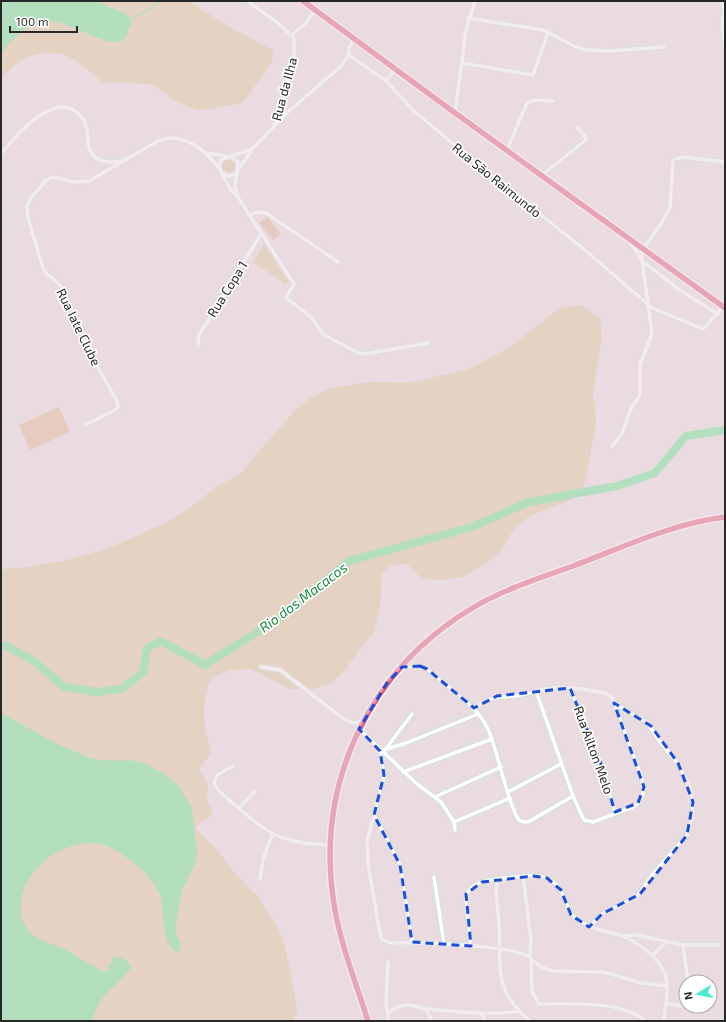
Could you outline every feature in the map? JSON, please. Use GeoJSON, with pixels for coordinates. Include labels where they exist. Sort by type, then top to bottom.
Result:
{"type":"FeatureCollection","features":[{"type":"Feature","properties":{"kind":"main road"},"geometry":{"type":"LineString","coordinates":[[303,1],[541,176],[724,307]]}},
{"type":"Feature","properties":{"kind":"main road"},"geometry":{"type":"LineString","coordinates":[[368,1021],[347,955],[335,910],[330,867],[330,845],[333,806],[343,768],[359,729],[387,684],[427,640],[448,624],[493,597],[692,523],[725,517]]}},
{"type":"Feature","properties":{"kind":"street"},"geometry":{"type":"LineString","coordinates":[[247,1],[292,35],[307,22],[315,10]]}},
{"type":"Feature","properties":{"kind":"street"},"geometry":{"type":"LineString","coordinates":[[455,113],[468,18],[475,1]]}},
{"type":"Feature","properties":{"kind":"street"},"geometry":{"type":"LineString","coordinates":[[722,1],[724,10],[722,26],[725,46]]}},
{"type":"Feature","properties":{"kind":"street"},"geometry":{"type":"LineString","coordinates":[[468,18],[539,29],[548,32],[576,47],[586,50],[609,51],[664,47]]}},
{"type":"Feature","properties":{"kind":"street"},"geometry":{"type":"LineString","coordinates":[[462,63],[532,75],[548,32]]}},
{"type":"Feature","properties":{"kind":"street","name":"Rua da Ilha"},"geometry":{"type":"LineString","coordinates":[[274,128],[294,58],[294,42],[292,35]]}},
{"type":"Feature","properties":{"kind":"street"},"geometry":{"type":"LineString","coordinates":[[221,172],[229,176],[238,171],[253,148],[293,107],[340,67],[348,55],[349,48],[354,38]]}},
{"type":"Feature","properties":{"kind":"street","name":"Rua São Raimundo"},"geometry":{"type":"LineString","coordinates":[[348,55],[386,81],[413,110],[482,168],[585,250],[655,310],[703,329],[718,314]]}},
{"type":"Feature","properties":{"kind":"street"},"geometry":{"type":"LineString","coordinates":[[386,81],[395,69]]}},
{"type":"Feature","properties":{"kind":"street"},"geometry":{"type":"LineString","coordinates":[[507,150],[527,103],[535,100],[553,102]]}},
{"type":"Feature","properties":{"kind":"street"},"geometry":{"type":"LineString","coordinates":[[1,154],[17,135],[33,120],[48,110],[62,108],[72,110],[84,122],[93,156],[99,160],[107,162],[124,160]]}},
{"type":"Feature","properties":{"kind":"street"},"geometry":{"type":"LineString","coordinates":[[541,176],[587,139],[577,126]]}},
{"type":"Feature","properties":{"kind":"street","name":"Rua Iate Clube"},"geometry":{"type":"LineString","coordinates":[[85,425],[116,410],[118,407],[117,401],[95,362],[61,286],[46,273],[43,268],[31,232],[27,206],[31,198],[49,178],[57,176],[79,183],[89,181],[158,141],[169,137],[183,140],[205,152]]}},
{"type":"Feature","properties":{"kind":"street"},"geometry":{"type":"LineString","coordinates":[[221,172],[220,163],[229,156],[253,148]]}},
{"type":"Feature","properties":{"kind":"street"},"geometry":{"type":"LineString","coordinates":[[205,152],[229,156],[236,159],[238,171],[235,186],[238,197]]}},
{"type":"Feature","properties":{"kind":"street"},"geometry":{"type":"LineString","coordinates":[[205,152],[221,172],[230,189],[238,197],[294,284],[286,298],[311,317],[324,335],[359,353],[365,354],[428,343]]}},
{"type":"Feature","properties":{"kind":"street"},"geometry":{"type":"LineString","coordinates":[[612,446],[622,434],[630,411],[640,395],[640,364],[653,331],[647,304],[642,249],[670,207],[672,191],[672,164],[675,159],[683,157],[725,162]]}},
{"type":"Feature","properties":{"kind":"street"},"geometry":{"type":"LineString","coordinates":[[249,214],[258,212],[266,213],[338,262]]}},
{"type":"Feature","properties":{"kind":"street","name":"Rua Copa 1"},"geometry":{"type":"LineString","coordinates":[[198,346],[199,335],[261,234]]}},
{"type":"Feature","properties":{"kind":"street"},"geometry":{"type":"LineString","coordinates":[[627,237],[642,261],[681,291],[718,314],[724,307]]}},
{"type":"Feature","properties":{"kind":"street"},"geometry":{"type":"LineString","coordinates":[[402,667],[420,666],[427,669],[474,708],[492,739],[510,798],[518,819],[523,822],[530,821],[573,796],[536,691]]}},
{"type":"Feature","properties":{"kind":"street"},"geometry":{"type":"LineString","coordinates":[[262,667],[280,670],[344,719],[354,723],[363,722]]}},
{"type":"Feature","properties":{"kind":"street","name":"Rua Ailton Melo"},"geometry":{"type":"LineString","coordinates":[[474,708],[490,698],[520,696],[552,688],[570,688],[604,693],[612,698],[642,779],[644,787],[643,795],[638,803],[589,822],[582,817],[573,796]]}},
{"type":"Feature","properties":{"kind":"street","name":"Rua Ailton Melo"},"geometry":{"type":"LineString","coordinates":[[570,688],[600,761],[615,812]]}},
{"type":"Feature","properties":{"kind":"street"},"geometry":{"type":"LineString","coordinates":[[589,927],[602,914],[637,897],[652,875],[687,835],[693,816],[692,792],[678,763],[660,742],[647,722],[614,703]]}},
{"type":"Feature","properties":{"kind":"street"},"geometry":{"type":"LineString","coordinates":[[412,714],[383,750],[384,775],[367,842],[367,852],[381,939],[390,943],[412,942],[500,949],[520,952],[530,956]]}},
{"type":"Feature","properties":{"kind":"street"},"geometry":{"type":"LineString","coordinates":[[383,750],[406,743],[478,714]]}},
{"type":"Feature","properties":{"kind":"street"},"geometry":{"type":"LineString","coordinates":[[359,729],[383,750],[403,772],[442,802],[454,822],[455,830]]}},
{"type":"Feature","properties":{"kind":"street"},"geometry":{"type":"LineString","coordinates":[[403,772],[492,739]]}},
{"type":"Feature","properties":{"kind":"street"},"geometry":{"type":"LineString","coordinates":[[508,792],[561,764]]}},
{"type":"Feature","properties":{"kind":"street"},"geometry":{"type":"LineString","coordinates":[[233,766],[217,775],[214,783],[218,789],[239,808],[273,834],[289,840],[330,845]]}},
{"type":"Feature","properties":{"kind":"street"},"geometry":{"type":"LineString","coordinates":[[435,797],[501,766]]}},
{"type":"Feature","properties":{"kind":"street"},"geometry":{"type":"LineString","coordinates":[[239,808],[255,791]]}},
{"type":"Feature","properties":{"kind":"street"},"geometry":{"type":"LineString","coordinates":[[454,822],[510,798]]}},
{"type":"Feature","properties":{"kind":"street"},"geometry":{"type":"LineString","coordinates":[[374,815],[400,865],[412,942]]}},
{"type":"Feature","properties":{"kind":"street"},"geometry":{"type":"LineString","coordinates":[[260,879],[264,859],[273,834]]}},
{"type":"Feature","properties":{"kind":"street"},"geometry":{"type":"LineString","coordinates":[[434,876],[444,944]]}},
{"type":"Feature","properties":{"kind":"street"},"geometry":{"type":"LineString","coordinates":[[523,876],[531,939],[530,956],[533,961],[543,968],[553,971],[604,972],[641,983],[667,986]]}},
{"type":"Feature","properties":{"kind":"street"},"geometry":{"type":"LineString","coordinates":[[471,946],[466,894],[478,883],[523,876],[541,876],[555,883],[561,890],[572,915],[589,927],[598,931],[621,936],[640,945],[664,970],[667,986],[664,1021]]}},
{"type":"Feature","properties":{"kind":"street"},"geometry":{"type":"LineString","coordinates":[[497,880],[496,897],[501,978],[512,1002],[518,1011],[530,1021]]}},
{"type":"Feature","properties":{"kind":"street"},"geometry":{"type":"LineString","coordinates":[[621,936],[637,935],[683,945],[719,945]]}},
{"type":"Feature","properties":{"kind":"street"},"geometry":{"type":"LineString","coordinates":[[652,956],[666,942]]}},
{"type":"Feature","properties":{"kind":"street"},"geometry":{"type":"LineString","coordinates":[[683,945],[687,974]]}},
{"type":"Feature","properties":{"kind":"street"},"geometry":{"type":"LineString","coordinates":[[533,961],[531,987],[539,1004],[584,1004],[606,1007],[632,1013],[645,1021]]}},
{"type":"Feature","properties":{"kind":"street"},"geometry":{"type":"LineString","coordinates":[[388,962],[386,998],[389,1021]]}},
{"type":"Feature","properties":{"kind":"street"},"geometry":{"type":"LineString","coordinates":[[666,1003],[678,1005]]}},
{"type":"Feature","properties":{"kind":"street"},"geometry":{"type":"LineString","coordinates":[[388,1013],[398,1007],[406,1005],[426,1009],[481,1013],[504,1013],[518,1011]]}},
{"type":"Feature","properties":{"kind":"street"},"geometry":{"type":"LineString","coordinates":[[426,1009],[432,1021]]}},
{"type":"Feature","properties":{"kind":"street"},"geometry":{"type":"LineString","coordinates":[[481,1013],[485,1021]]}},
{"type":"Feature","properties":{"kind":"highlighted area"},"geometry":{"type":"Polygon","coordinates":[[[420,666],[427,669],[474,708],[497,696],[570,688],[600,761],[615,812],[638,803],[644,787],[614,703],[651,726],[678,763],[693,802],[687,835],[640,894],[602,914],[589,927],[571,915],[561,890],[547,878],[533,876],[482,882],[466,894],[471,946],[412,942],[400,865],[374,815],[384,775],[380,751],[359,729],[387,683],[402,667],[420,666]]]}},
{"type":"Feature","properties":{"kind":"shaded area"},"geometry":{"type":"Polygon","coordinates":[[[1,1],[188,1],[226,25],[274,51],[272,61],[248,96],[241,103],[198,110],[173,100],[160,89],[150,84],[103,82],[75,60],[66,55],[47,52],[27,57],[17,63],[1,78],[1,1]]]}},
{"type":"Feature","properties":{"kind":"shaded area"},"geometry":{"type":"Polygon","coordinates":[[[1,1],[96,1],[124,13],[130,18],[131,24],[125,39],[118,42],[99,38],[55,21],[46,21],[33,25],[21,33],[1,53],[1,1]]]}},
{"type":"Feature","properties":{"kind":"shaded area"},"geometry":{"type":"Polygon","coordinates":[[[229,158],[235,160],[237,166],[235,172],[229,174],[223,172],[221,166],[223,160],[229,158]]]}},
{"type":"Feature","properties":{"kind":"shaded area"},"geometry":{"type":"Polygon","coordinates":[[[268,217],[281,234],[273,240],[259,223],[268,217]]]}},
{"type":"Feature","properties":{"kind":"shaded area"},"geometry":{"type":"Polygon","coordinates":[[[264,244],[288,281],[286,284],[253,262],[264,244]]]}},
{"type":"Feature","properties":{"kind":"shaded area"},"geometry":{"type":"Polygon","coordinates":[[[581,305],[600,318],[602,338],[593,392],[596,424],[584,486],[569,501],[531,515],[514,529],[498,554],[481,567],[462,577],[442,580],[422,579],[407,564],[389,565],[382,574],[380,603],[375,631],[345,670],[330,684],[311,689],[290,689],[251,669],[231,670],[211,678],[205,698],[204,716],[211,753],[199,769],[208,784],[207,798],[213,813],[195,828],[219,852],[231,869],[259,898],[280,932],[286,952],[294,992],[297,1013],[293,1021],[72,1021],[19,929],[1,750],[1,569],[29,567],[71,559],[112,547],[165,523],[184,512],[218,486],[241,473],[295,410],[312,397],[331,388],[372,382],[409,383],[469,369],[507,349],[560,308],[581,305]]]}},
{"type":"Feature","properties":{"kind":"shaded area"},"geometry":{"type":"Polygon","coordinates":[[[59,407],[70,432],[30,450],[19,425],[59,407]]]}},
{"type":"Feature","properties":{"kind":"shaded area"},"geometry":{"type":"Polygon","coordinates":[[[1,713],[55,743],[90,758],[102,760],[140,761],[166,775],[180,788],[192,808],[197,853],[195,863],[182,891],[179,906],[175,931],[180,942],[180,951],[175,951],[167,938],[162,905],[154,883],[139,867],[115,850],[98,844],[80,844],[62,850],[45,861],[32,875],[23,891],[21,909],[26,927],[34,935],[62,948],[104,972],[107,971],[113,957],[125,960],[131,965],[131,968],[99,1002],[92,1021],[1,1021],[1,713]]]}},
{"type":"Feature","properties":{"kind":"waterway"},"geometry":{"type":"LineString","coordinates":[[130,18],[145,12],[160,1]]}},
{"type":"Feature","properties":{"kind":"waterway","name":"Rio dos Macacos"},"geometry":{"type":"LineString","coordinates":[[1,646],[7,646],[35,662],[64,687],[97,692],[122,689],[143,672],[147,648],[161,641],[205,665],[281,617],[349,561],[472,527],[529,502],[617,486],[655,473],[686,436],[725,430]]}}]}
